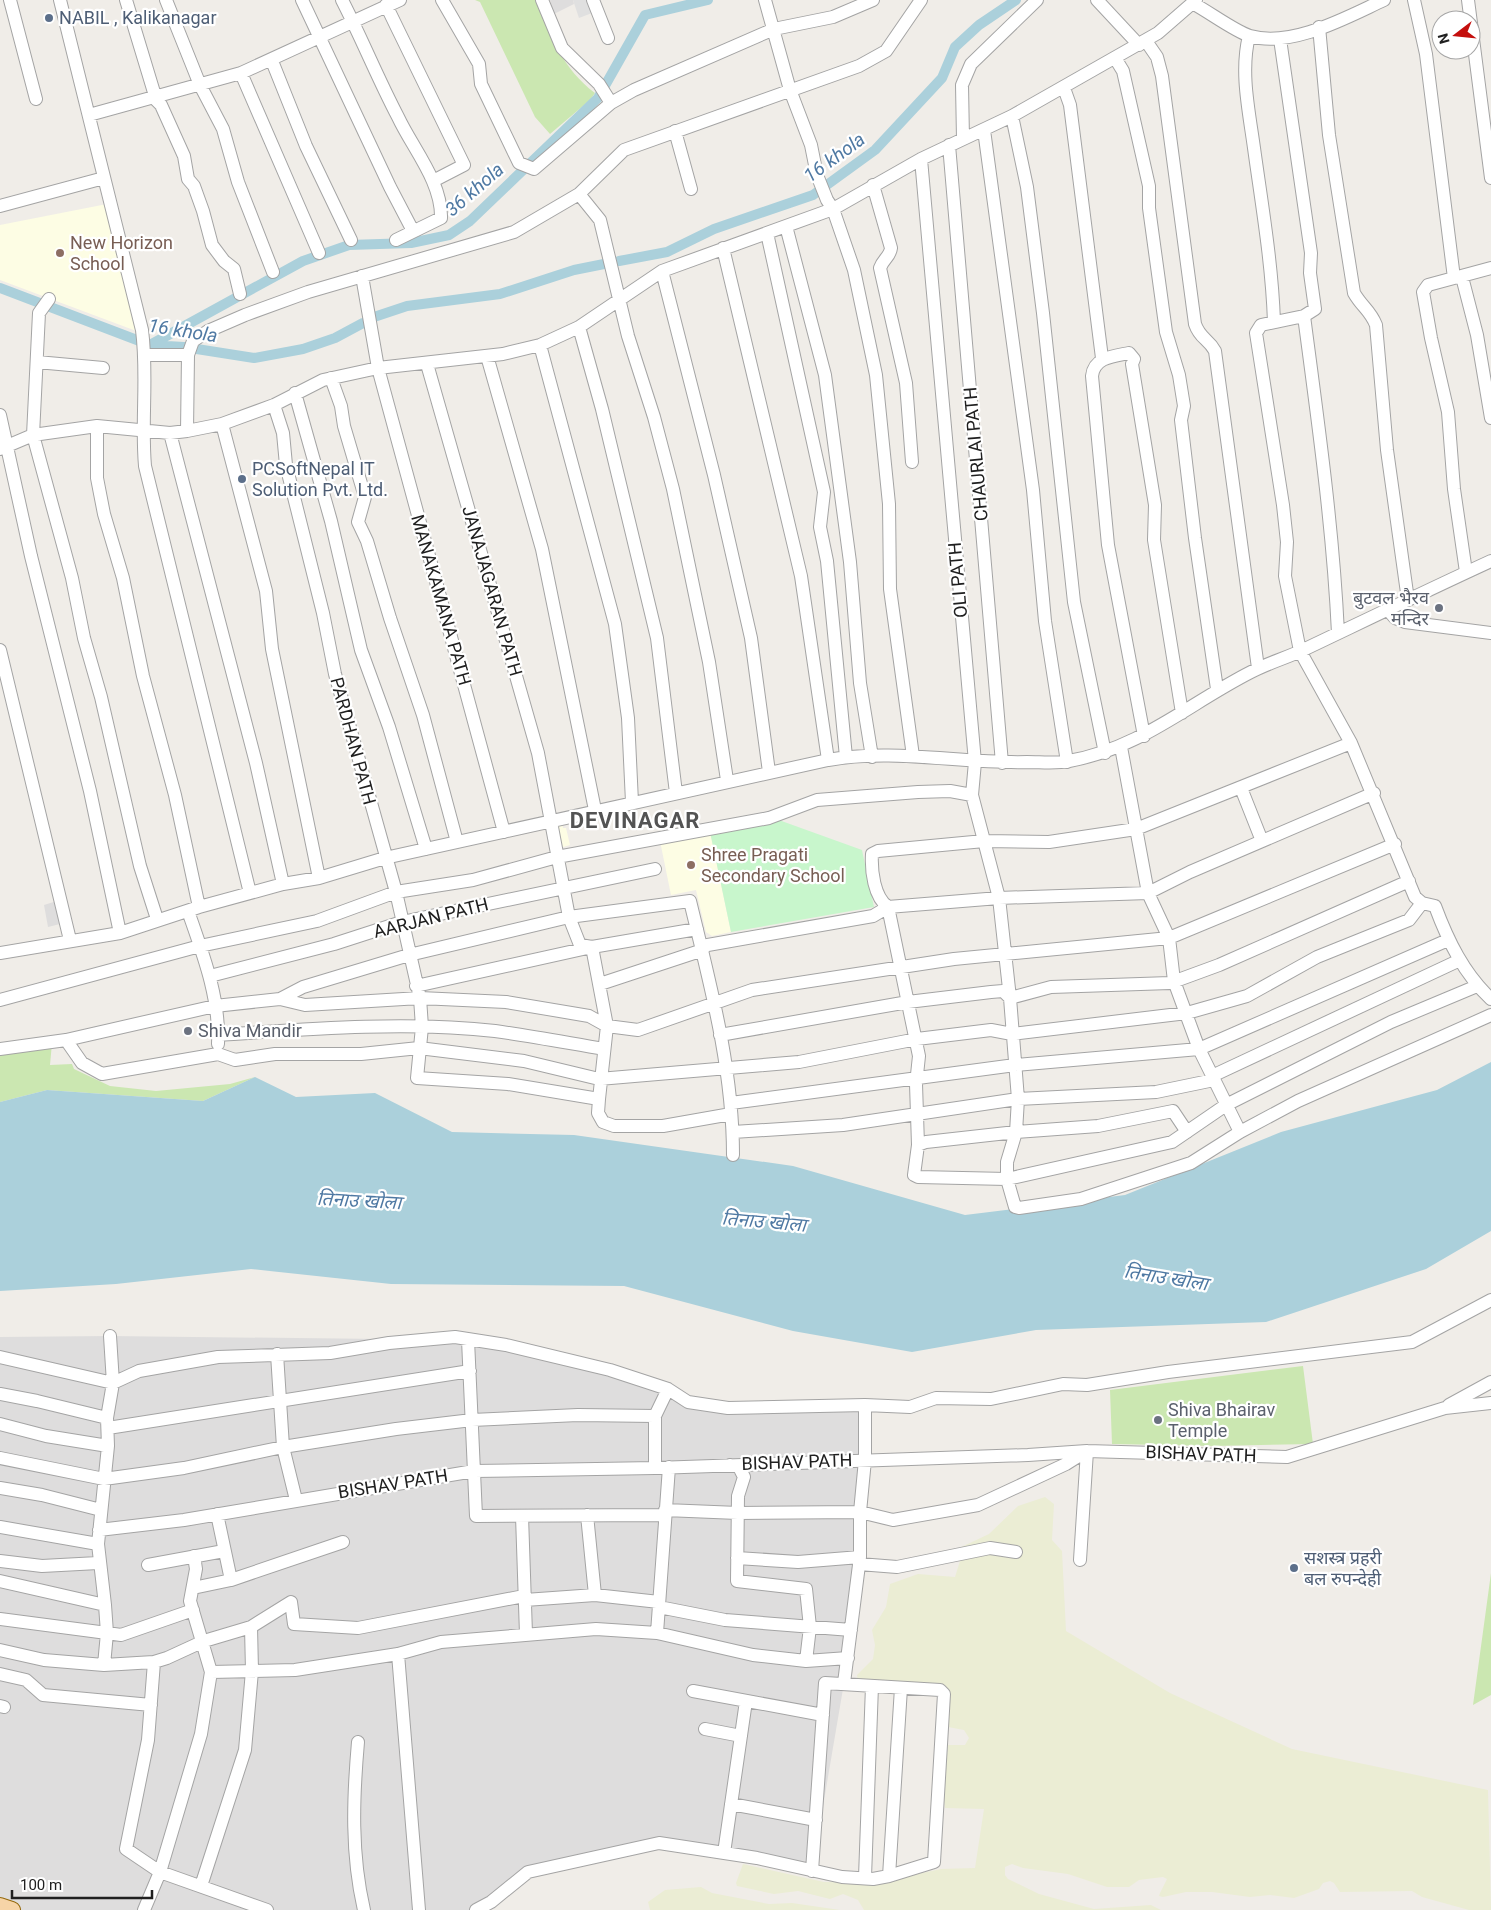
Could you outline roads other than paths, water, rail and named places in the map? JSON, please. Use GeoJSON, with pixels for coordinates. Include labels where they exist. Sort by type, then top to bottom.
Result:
{"type":"FeatureCollection","features":[{"type":"Feature","properties":{"kind":"main road"},"geometry":{"type":"LineString","coordinates":[[0,1906],[12,1910]]}},
{"type":"Feature","properties":{"kind":"street"},"geometry":{"type":"LineString","coordinates":[[10,0],[36,99]]}},
{"type":"Feature","properties":{"kind":"street"},"geometry":{"type":"LineString","coordinates":[[60,0],[142,330],[145,352],[142,429],[145,466],[250,893]]}},
{"type":"Feature","properties":{"kind":"street"},"geometry":{"type":"LineString","coordinates":[[126,0],[156,99],[161,105],[184,156],[188,179],[194,186],[212,245],[224,261],[234,269],[240,294]]}},
{"type":"Feature","properties":{"kind":"street"},"geometry":{"type":"LineString","coordinates":[[166,0],[200,85],[223,130],[238,182],[273,272]]}},
{"type":"Feature","properties":{"kind":"street"},"geometry":{"type":"LineString","coordinates":[[302,0],[390,187],[413,231]]}},
{"type":"Feature","properties":{"kind":"street"},"geometry":{"type":"LineString","coordinates":[[342,0],[398,118],[432,181],[441,204],[441,218],[396,240]]}},
{"type":"Feature","properties":{"kind":"street"},"geometry":{"type":"LineString","coordinates":[[89,116],[156,99],[241,73],[272,61],[399,0]]}},
{"type":"Feature","properties":{"kind":"street"},"geometry":{"type":"LineString","coordinates":[[442,0],[479,64],[481,84],[519,163],[534,169],[611,103],[634,90],[774,29],[833,17],[873,0]]}},
{"type":"Feature","properties":{"kind":"street"},"geometry":{"type":"LineString","coordinates":[[542,0],[562,48],[598,84],[611,103]]}},
{"type":"Feature","properties":{"kind":"street"},"geometry":{"type":"LineString","coordinates":[[593,0],[608,38]]}},
{"type":"Feature","properties":{"kind":"street"},"geometry":{"type":"LineString","coordinates":[[765,0],[790,90],[811,145],[817,175],[854,270],[876,375],[889,504],[890,590],[913,756]]}},
{"type":"Feature","properties":{"kind":"street"},"geometry":{"type":"LineString","coordinates":[[187,431],[188,355],[193,341],[208,331],[245,315],[362,276],[514,232],[579,194],[624,150],[859,66],[886,51],[921,0]]}},
{"type":"Feature","properties":{"kind":"street"},"geometry":{"type":"LineString","coordinates":[[963,139],[962,85],[971,64],[1037,0]]}},
{"type":"Feature","properties":{"kind":"street"},"geometry":{"type":"LineString","coordinates":[[1097,0],[1157,58],[1162,76],[1195,324],[1198,334],[1211,342],[1214,350],[1258,668]]}},
{"type":"Feature","properties":{"kind":"street"},"geometry":{"type":"LineString","coordinates":[[3,447],[33,435],[97,426],[142,429],[170,434],[187,431],[222,424],[274,405],[295,393],[331,378],[378,368],[503,354],[540,345],[579,327],[662,271],[786,226],[1012,116],[1143,43],[1195,2],[1249,36],[1280,39],[1319,27],[1384,0]]}},
{"type":"Feature","properties":{"kind":"street"},"geometry":{"type":"LineString","coordinates":[[1414,0],[1426,54],[1458,278],[1477,335],[1491,418]]}},
{"type":"Feature","properties":{"kind":"street"},"geometry":{"type":"LineString","coordinates":[[1468,0],[1491,178]]}},
{"type":"Feature","properties":{"kind":"street"},"geometry":{"type":"LineString","coordinates":[[386,5],[464,165],[432,181]]}},
{"type":"Feature","properties":{"kind":"street"},"geometry":{"type":"LineString","coordinates":[[1319,27],[1329,136],[1354,294],[1359,302],[1371,312],[1376,325],[1387,450],[1408,600]]}},
{"type":"Feature","properties":{"kind":"street"},"geometry":{"type":"LineString","coordinates":[[1249,36],[1244,56],[1245,75],[1272,270],[1274,322]]}},
{"type":"Feature","properties":{"kind":"street"},"geometry":{"type":"LineString","coordinates":[[1280,39],[1311,252],[1310,273],[1315,308],[1304,316],[1261,325],[1256,333],[1283,505],[1286,542],[1285,576],[1300,651],[1351,743],[1374,793],[1415,897],[1422,903],[1435,906],[1448,940],[1460,960],[1477,986],[1491,999]]}},
{"type":"Feature","properties":{"kind":"street"},"geometry":{"type":"LineString","coordinates":[[1115,58],[1123,71],[1149,186],[1149,208],[1166,332],[1179,375],[1184,406],[1181,420],[1195,538],[1217,689]]}},
{"type":"Feature","properties":{"kind":"street"},"geometry":{"type":"LineString","coordinates":[[272,61],[306,146],[351,240]]}},
{"type":"Feature","properties":{"kind":"street"},"geometry":{"type":"LineString","coordinates":[[241,73],[319,253]]}},
{"type":"Feature","properties":{"kind":"street"},"geometry":{"type":"LineString","coordinates":[[1064,88],[1070,105],[1102,358]]}},
{"type":"Feature","properties":{"kind":"street"},"geometry":{"type":"LineString","coordinates":[[1012,116],[1027,187],[1044,323],[1074,602],[1105,753]]}},
{"type":"Feature","properties":{"kind":"street"},"geometry":{"type":"LineString","coordinates":[[984,130],[1033,490],[1045,621],[1067,762]]}},
{"type":"Feature","properties":{"kind":"street"},"geometry":{"type":"LineString","coordinates":[[675,131],[691,189]]}},
{"type":"Feature","properties":{"kind":"street","name":"CHAURLAI PATH"},"geometry":{"type":"LineString","coordinates":[[949,145],[1002,763]]}},
{"type":"Feature","properties":{"kind":"street","name":"OLI PATH"},"geometry":{"type":"LineString","coordinates":[[921,159],[975,762],[972,795],[999,898],[1010,998],[1018,1099],[1016,1132],[1007,1162],[1007,1179]]}},
{"type":"Feature","properties":{"kind":"street"},"geometry":{"type":"LineString","coordinates":[[0,206],[104,178]]}},
{"type":"Feature","properties":{"kind":"street"},"geometry":{"type":"LineString","coordinates":[[873,185],[891,248],[890,254],[882,262],[880,268],[906,384],[912,462]]}},
{"type":"Feature","properties":{"kind":"street"},"geometry":{"type":"LineString","coordinates":[[579,194],[600,220],[621,299],[628,336],[654,417],[673,489],[709,662],[727,780]]}},
{"type":"Feature","properties":{"kind":"street"},"geometry":{"type":"LineString","coordinates":[[786,226],[825,375],[846,524],[860,682],[872,757]]}},
{"type":"Feature","properties":{"kind":"street"},"geometry":{"type":"LineString","coordinates":[[766,233],[824,492],[820,527],[828,561],[846,757]]}},
{"type":"Feature","properties":{"kind":"street"},"geometry":{"type":"LineString","coordinates":[[723,248],[801,576],[828,760]]}},
{"type":"Feature","properties":{"kind":"street"},"geometry":{"type":"LineString","coordinates":[[1466,572],[1454,489],[1448,412],[1429,331],[1423,292],[1428,285],[1491,268]]}},
{"type":"Feature","properties":{"kind":"street"},"geometry":{"type":"LineString","coordinates":[[662,271],[714,475],[752,638],[769,772]]}},
{"type":"Feature","properties":{"kind":"street","name":"MANAKAMANA PATH"},"geometry":{"type":"LineString","coordinates":[[362,276],[378,368],[504,832]]}},
{"type":"Feature","properties":{"kind":"street"},"geometry":{"type":"LineString","coordinates":[[49,299],[39,313],[33,435],[72,578],[84,638],[140,866],[157,919]]}},
{"type":"Feature","properties":{"kind":"street"},"geometry":{"type":"LineString","coordinates":[[1304,316],[1324,471],[1335,577],[1338,633]]}},
{"type":"Feature","properties":{"kind":"street"},"geometry":{"type":"LineString","coordinates":[[579,327],[602,409],[657,638],[676,793]]}},
{"type":"Feature","properties":{"kind":"street"},"geometry":{"type":"LineString","coordinates":[[540,345],[615,624],[628,718],[632,802]]}},
{"type":"Feature","properties":{"kind":"street"},"geometry":{"type":"LineString","coordinates":[[145,352],[188,355]]}},
{"type":"Feature","properties":{"kind":"street"},"geometry":{"type":"LineString","coordinates":[[1144,736],[1108,545],[1092,376],[1094,369],[1102,358],[1129,352],[1134,359],[1132,364],[1155,505],[1154,540],[1182,713]]}},
{"type":"Feature","properties":{"kind":"street"},"geometry":{"type":"LineString","coordinates":[[487,356],[542,549],[595,810]]}},
{"type":"Feature","properties":{"kind":"street"},"geometry":{"type":"LineString","coordinates":[[37,362],[103,368]]}},
{"type":"Feature","properties":{"kind":"street","name":"JANAJAGARAN PATH"},"geometry":{"type":"LineString","coordinates":[[427,364],[538,752],[568,917],[580,945],[592,948]]}},
{"type":"Feature","properties":{"kind":"street"},"geometry":{"type":"LineString","coordinates":[[331,378],[342,406],[344,426],[365,498],[358,522],[367,541],[390,618],[423,715],[457,842]]}},
{"type":"Feature","properties":{"kind":"street"},"geometry":{"type":"LineString","coordinates":[[295,393],[331,521],[361,650],[389,727],[426,849]]}},
{"type":"Feature","properties":{"kind":"street","name":"PARDHAN PATH"},"geometry":{"type":"LineString","coordinates":[[274,405],[283,433],[286,464],[323,613],[335,674],[396,892],[418,992],[422,1027],[417,1078],[508,1084],[598,1099]]}},
{"type":"Feature","properties":{"kind":"street"},"geometry":{"type":"LineString","coordinates":[[0,415],[3,447],[90,791],[120,933]]}},
{"type":"Feature","properties":{"kind":"street"},"geometry":{"type":"LineString","coordinates":[[222,424],[266,591],[272,649],[319,878]]}},
{"type":"Feature","properties":{"kind":"street"},"geometry":{"type":"LineString","coordinates":[[97,426],[97,478],[104,514],[123,578],[144,676],[175,794],[200,946],[210,976],[215,1006],[218,1054]]}},
{"type":"Feature","properties":{"kind":"street"},"geometry":{"type":"LineString","coordinates":[[170,434],[256,762],[283,884]]}},
{"type":"Feature","properties":{"kind":"street"},"geometry":{"type":"LineString","coordinates":[[1,949],[120,933],[157,919],[283,884],[319,878],[385,858],[727,780],[828,760],[846,757],[913,756],[975,762],[1067,762],[1105,753],[1144,736],[1217,689],[1258,668],[1300,651],[1491,561]]}},
{"type":"Feature","properties":{"kind":"street"},"geometry":{"type":"LineString","coordinates":[[1388,610],[1405,622],[1491,633]]}},
{"type":"Feature","properties":{"kind":"street"},"geometry":{"type":"LineString","coordinates":[[0,650],[70,940]]}},
{"type":"Feature","properties":{"kind":"street"},"geometry":{"type":"LineString","coordinates":[[1351,743],[1136,829],[1050,842],[984,842],[878,851],[872,854],[876,886],[882,903],[888,907],[917,1039],[919,1056],[916,1114],[918,1145],[913,1170],[914,1175],[918,1177],[1007,1179],[1172,1142],[1226,1106],[1391,1022],[1477,986]]}},
{"type":"Feature","properties":{"kind":"street"},"geometry":{"type":"LineString","coordinates":[[1121,747],[1148,893],[1168,938],[1174,981],[1199,1049],[1240,1132]]}},
{"type":"Feature","properties":{"kind":"street"},"geometry":{"type":"LineString","coordinates":[[1242,788],[1262,841]]}},
{"type":"Feature","properties":{"kind":"street"},"geometry":{"type":"LineString","coordinates":[[0,1000],[200,946],[317,921],[396,892],[473,880],[557,857],[769,818],[817,800],[918,792],[950,791],[972,795]]}},
{"type":"Feature","properties":{"kind":"street"},"geometry":{"type":"LineString","coordinates":[[600,984],[702,948],[873,916],[888,907],[999,898],[1148,893],[1374,793]]}},
{"type":"Feature","properties":{"kind":"street"},"geometry":{"type":"LineString","coordinates":[[418,992],[506,1002],[589,1016],[607,1026],[638,1030],[716,1001],[752,990],[954,959],[1006,956],[1168,938],[1395,844]]}},
{"type":"Feature","properties":{"kind":"street","name":"AARJAN PATH"},"geometry":{"type":"LineString","coordinates":[[210,976],[334,944],[402,922],[654,869]]}},
{"type":"Feature","properties":{"kind":"street"},"geometry":{"type":"LineString","coordinates":[[720,1035],[908,1002],[1003,990],[1010,998],[1051,987],[1174,981],[1220,965],[1409,881]]}},
{"type":"Feature","properties":{"kind":"street"},"geometry":{"type":"LineString","coordinates":[[280,999],[303,987],[409,955],[568,917],[690,900],[716,1001],[731,1109],[733,1155]]}},
{"type":"Feature","properties":{"kind":"street"},"geometry":{"type":"LineString","coordinates":[[66,1040],[82,1063],[102,1074],[218,1054],[235,1060],[275,1054],[361,1054],[419,1048],[524,1061],[600,1078],[687,1073],[725,1067],[799,1062],[917,1039],[991,1030],[1012,1034],[1187,1013],[1247,996],[1318,957],[1409,920],[1422,903]]}},
{"type":"Feature","properties":{"kind":"street"},"geometry":{"type":"LineString","coordinates":[[0,1049],[66,1040],[215,1006],[280,999],[305,1005],[418,992],[592,948],[697,929]]}},
{"type":"Feature","properties":{"kind":"street"},"geometry":{"type":"LineString","coordinates":[[592,948],[607,1026],[600,1078],[598,1113],[603,1122],[614,1126],[663,1126],[731,1109],[918,1078],[1015,1065],[1199,1049],[1448,940]]}},
{"type":"Feature","properties":{"kind":"street"},"geometry":{"type":"LineString","coordinates":[[733,1132],[844,1125],[1018,1099],[1156,1092],[1213,1078],[1460,960]]}},
{"type":"Feature","properties":{"kind":"street"},"geometry":{"type":"LineString","coordinates":[[1007,1179],[1015,1208],[1080,1199],[1191,1164],[1240,1132],[1298,1101],[1491,1015]]}},
{"type":"Feature","properties":{"kind":"street"},"geometry":{"type":"LineString","coordinates":[[218,1035],[299,1030],[422,1027],[494,1031],[604,1049]]}},
{"type":"Feature","properties":{"kind":"street"},"geometry":{"type":"LineString","coordinates":[[918,1145],[926,1142],[1016,1132],[1098,1126],[1173,1111],[1187,1132]]}},
{"type":"Feature","properties":{"kind":"street"},"geometry":{"type":"LineString","coordinates":[[0,1357],[113,1383],[139,1370],[218,1357],[330,1353],[389,1343],[437,1338],[506,1345],[601,1368],[668,1389],[688,1402],[728,1408],[865,1405],[910,1407],[936,1398],[991,1399],[1063,1384],[1087,1385],[1168,1372],[1412,1342],[1491,1300]]}},
{"type":"Feature","properties":{"kind":"street"},"geometry":{"type":"LineString","coordinates":[[104,1665],[107,1633],[106,1605],[98,1563],[98,1544],[113,1383],[110,1336]]}},
{"type":"Feature","properties":{"kind":"street"},"geometry":{"type":"LineString","coordinates":[[468,1340],[476,1516],[665,1512],[860,1512],[893,1520],[978,1505],[1066,1464],[1088,1451]]}},
{"type":"Feature","properties":{"kind":"street"},"geometry":{"type":"LineString","coordinates":[[278,1354],[283,1447],[296,1500]]}},
{"type":"Feature","properties":{"kind":"street"},"geometry":{"type":"LineString","coordinates":[[0,1394],[37,1400],[108,1423],[280,1400],[470,1371]]}},
{"type":"Feature","properties":{"kind":"street"},"geometry":{"type":"LineString","coordinates":[[1445,1408],[1491,1382]]}},
{"type":"Feature","properties":{"kind":"street"},"geometry":{"type":"LineString","coordinates":[[655,1468],[655,1416],[668,1389]]}},
{"type":"Feature","properties":{"kind":"street","name":"BISHAV PATH"},"geometry":{"type":"LineString","coordinates":[[99,1530],[217,1514],[474,1471],[655,1468],[1028,1455],[1088,1451],[1287,1457],[1445,1408],[1491,1403]]}},
{"type":"Feature","properties":{"kind":"street"},"geometry":{"type":"LineString","coordinates":[[844,1684],[860,1560],[860,1512],[865,1460],[865,1405]]}},
{"type":"Feature","properties":{"kind":"street"},"geometry":{"type":"LineString","coordinates":[[0,1458],[104,1479],[184,1468],[283,1447],[396,1429],[472,1420],[578,1415],[655,1416]]}},
{"type":"Feature","properties":{"kind":"street"},"geometry":{"type":"LineString","coordinates":[[0,1424],[46,1436],[108,1446]]}},
{"type":"Feature","properties":{"kind":"street"},"geometry":{"type":"LineString","coordinates":[[1080,1560],[1088,1451]]}},
{"type":"Feature","properties":{"kind":"street"},"geometry":{"type":"LineString","coordinates":[[730,1465],[739,1467],[744,1476],[738,1496],[737,1581],[806,1589],[810,1627],[806,1661]]}},
{"type":"Feature","properties":{"kind":"street"},"geometry":{"type":"LineString","coordinates":[[657,1633],[669,1467]]}},
{"type":"Feature","properties":{"kind":"street"},"geometry":{"type":"LineString","coordinates":[[0,1488],[42,1495],[101,1510]]}},
{"type":"Feature","properties":{"kind":"street"},"geometry":{"type":"LineString","coordinates":[[217,1514],[230,1580]]}},
{"type":"Feature","properties":{"kind":"street"},"geometry":{"type":"LineString","coordinates":[[587,1515],[595,1595]]}},
{"type":"Feature","properties":{"kind":"street"},"geometry":{"type":"LineString","coordinates":[[522,1516],[526,1634]]}},
{"type":"Feature","properties":{"kind":"street"},"geometry":{"type":"LineString","coordinates":[[0,1527],[98,1544]]}},
{"type":"Feature","properties":{"kind":"street"},"geometry":{"type":"LineString","coordinates":[[192,1588],[230,1580],[343,1542]]}},
{"type":"Feature","properties":{"kind":"street"},"geometry":{"type":"LineString","coordinates":[[737,1558],[798,1562],[860,1560],[897,1567],[990,1548],[1016,1552]]}},
{"type":"Feature","properties":{"kind":"street"},"geometry":{"type":"LineString","coordinates":[[148,1565],[224,1551]]}},
{"type":"Feature","properties":{"kind":"street"},"geometry":{"type":"LineString","coordinates":[[144,1910],[160,1872],[201,1734],[211,1672],[204,1641],[190,1601],[196,1568],[194,1556]]}},
{"type":"Feature","properties":{"kind":"street"},"geometry":{"type":"LineString","coordinates":[[0,1561],[42,1566],[98,1563]]}},
{"type":"Feature","properties":{"kind":"street"},"geometry":{"type":"LineString","coordinates":[[0,1581],[106,1605]]}},
{"type":"Feature","properties":{"kind":"street"},"geometry":{"type":"LineString","coordinates":[[0,1650],[44,1660],[104,1665],[154,1662],[204,1641],[251,1626],[291,1602],[294,1624],[358,1628],[524,1598],[595,1595],[659,1604],[724,1620],[851,1630]]}},
{"type":"Feature","properties":{"kind":"street"},"geometry":{"type":"LineString","coordinates":[[0,1619],[121,1635],[193,1610]]}},
{"type":"Feature","properties":{"kind":"street"},"geometry":{"type":"LineString","coordinates":[[201,1886],[245,1750],[252,1671],[251,1626]]}},
{"type":"Feature","properties":{"kind":"street"},"geometry":{"type":"LineString","coordinates":[[211,1672],[295,1670],[398,1654],[440,1642],[596,1629],[657,1633],[753,1655],[806,1661],[848,1658]]}},
{"type":"Feature","properties":{"kind":"street"},"geometry":{"type":"LineString","coordinates":[[398,1654],[419,1910]]}},
{"type":"Feature","properties":{"kind":"street"},"geometry":{"type":"LineString","coordinates":[[154,1662],[148,1740],[126,1849],[160,1872],[267,1910]]}},
{"type":"Feature","properties":{"kind":"street"},"geometry":{"type":"LineString","coordinates":[[0,1674],[26,1680],[43,1695],[151,1705]]}},
{"type":"Feature","properties":{"kind":"street"},"geometry":{"type":"LineString","coordinates":[[476,1910],[491,1902],[528,1872],[659,1843],[724,1853],[812,1871],[842,1877],[889,1876],[934,1862],[944,1694],[940,1690],[825,1683],[812,1871]]}},
{"type":"Feature","properties":{"kind":"street"},"geometry":{"type":"LineString","coordinates":[[865,1877],[872,1686]]}},
{"type":"Feature","properties":{"kind":"street"},"geometry":{"type":"LineString","coordinates":[[889,1876],[901,1688]]}},
{"type":"Feature","properties":{"kind":"street"},"geometry":{"type":"LineString","coordinates":[[693,1690],[823,1715]]}},
{"type":"Feature","properties":{"kind":"street"},"geometry":{"type":"LineString","coordinates":[[724,1853],[746,1700]]}},
{"type":"Feature","properties":{"kind":"street"},"geometry":{"type":"LineString","coordinates":[[705,1729],[741,1736]]}},
{"type":"Feature","properties":{"kind":"street"},"geometry":{"type":"LineString","coordinates":[[358,1742],[352,1804],[358,1884],[364,1910]]}},
{"type":"Feature","properties":{"kind":"street"},"geometry":{"type":"LineString","coordinates":[[731,1804],[816,1820]]}},
{"type":"Feature","properties":{"kind":"water","name":"तिनाउ खोला"},"geometry":{"type":"Polygon","coordinates":[[[1491,1062],[1491,1231],[1426,1269],[1266,1322],[1036,1330],[912,1352],[793,1331],[624,1286],[391,1284],[251,1269],[116,1284],[0,1291],[0,1102],[47,1090],[203,1101],[255,1077],[296,1097],[375,1093],[452,1132],[574,1135],[793,1166],[965,1215],[1125,1195],[1281,1132],[1437,1090],[1491,1062]]]}},
{"type":"Feature","properties":{"kind":"waterway","name":"36 khola"},"geometry":{"type":"LineString","coordinates":[[150,345],[303,261],[349,245],[411,243],[449,235],[470,221],[598,98],[645,15],[708,0]]}},
{"type":"Feature","properties":{"kind":"waterway","name":"16 khola"},"geometry":{"type":"LineString","coordinates":[[619,261],[667,252],[714,229],[813,195],[875,150],[942,78],[955,47],[979,25],[1016,0]]}},
{"type":"Feature","properties":{"kind":"waterway","name":"16 khola"},"geometry":{"type":"LineString","coordinates":[[374,317],[407,306],[500,294],[574,270],[604,264]]}},
{"type":"Feature","properties":{"kind":"waterway","name":"16 khola"},"geometry":{"type":"LineString","coordinates":[[0,288],[150,345],[184,347],[254,358],[303,349],[335,338],[363,323]]}},
{"type":"Feature","properties":{"kind":"place","name":"NABIL , Kalikanagar"},"geometry":{"type":"Point","coordinates":[49,18]}},
{"type":"Feature","properties":{"kind":"place","name":"New Horizon School"},"geometry":{"type":"Point","coordinates":[60,253]}},
{"type":"Feature","properties":{"kind":"place","name":"PCSoftNepal IT Solution Pvt. Ltd."},"geometry":{"type":"Point","coordinates":[242,479]}},
{"type":"Feature","properties":{"kind":"place","name":"बुटवल भैरव मन्दिर"},"geometry":{"type":"Point","coordinates":[1439,608]}},
{"type":"Feature","properties":{"kind":"place","name":"Shree Pragati Secondary School"},"geometry":{"type":"Point","coordinates":[691,865]}},
{"type":"Feature","properties":{"kind":"place","name":"Shiva Mandir"},"geometry":{"type":"Point","coordinates":[188,1031]}},
{"type":"Feature","properties":{"kind":"place","name":"Shiva Bhairav Temple"},"geometry":{"type":"Point","coordinates":[1158,1420]}},
{"type":"Feature","properties":{"kind":"place","name":"सशस्त्र प्रहरी बल रुपन्देही"},"geometry":{"type":"Point","coordinates":[1294,1568]}},
{"type":"Feature","properties":{"kind":"district","name":"DEVINAGAR"},"geometry":{"type":"Point","coordinates":[635,820]}}]}
